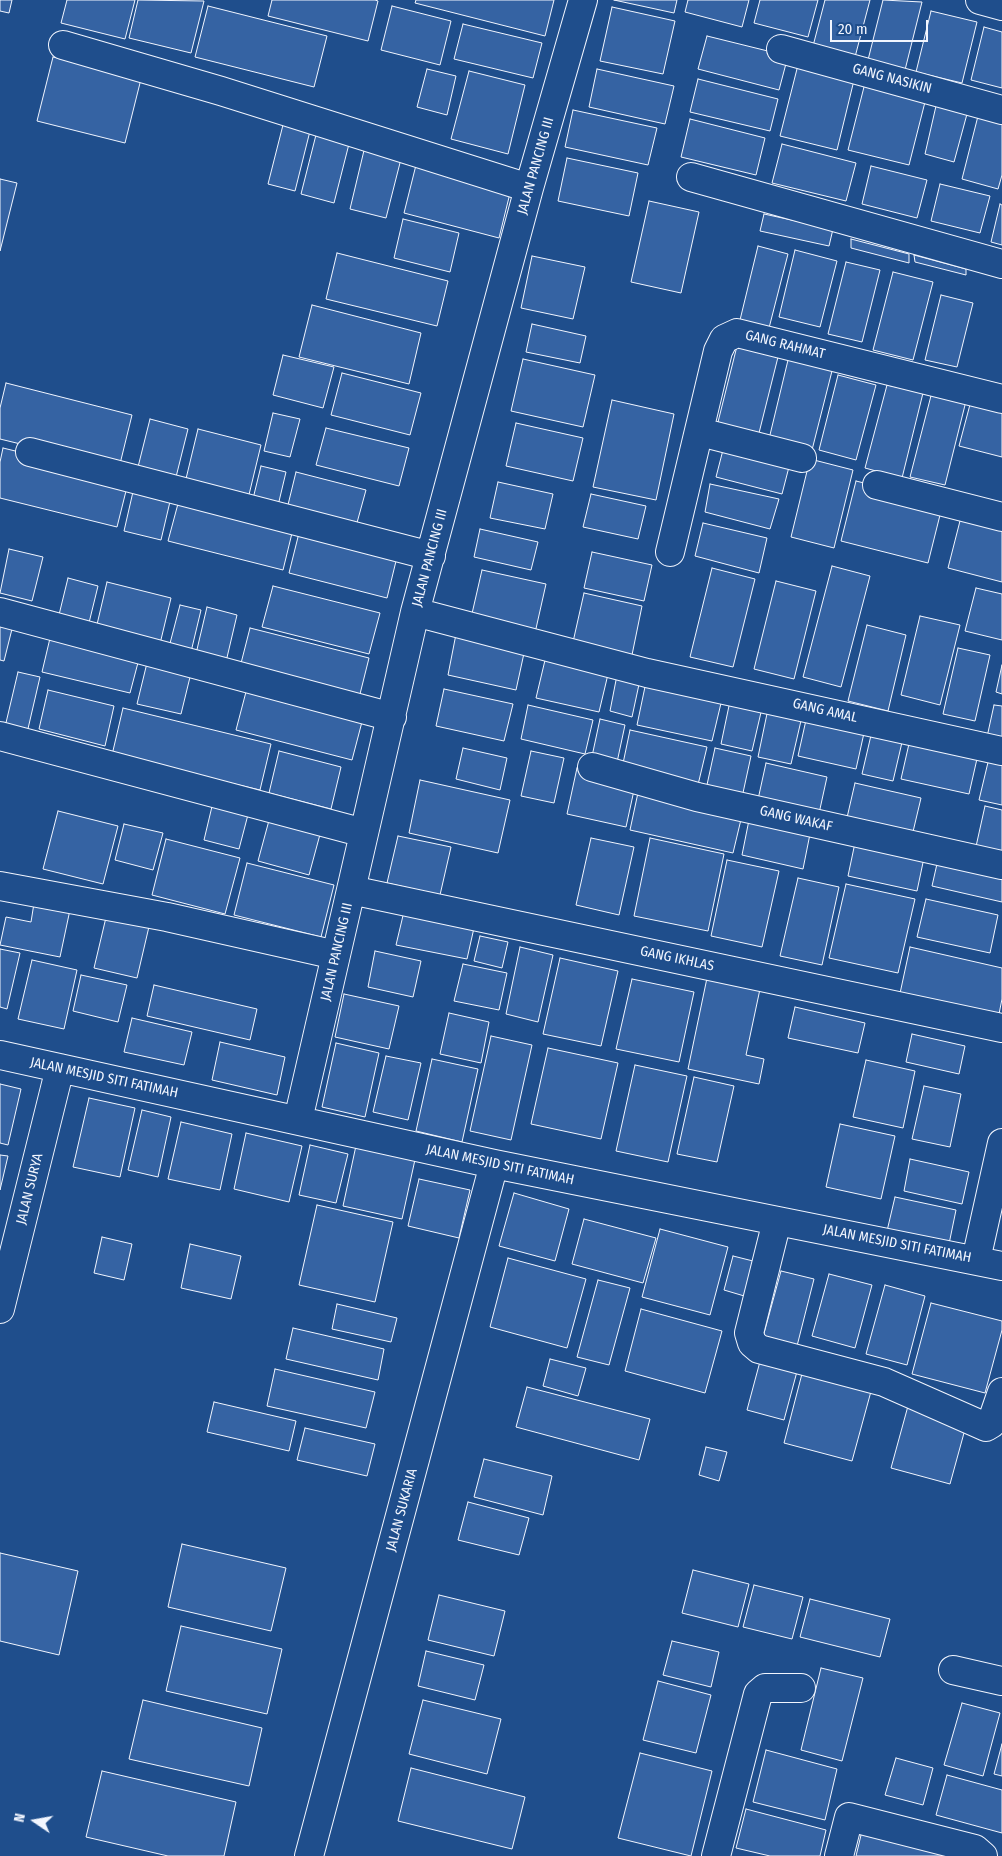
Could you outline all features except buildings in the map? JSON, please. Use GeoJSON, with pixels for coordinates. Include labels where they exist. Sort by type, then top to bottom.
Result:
{"type":"FeatureCollection","features":[{"type":"Feature","properties":{"kind":"street","name":"JALAN PANCING III"},"geometry":{"type":"LineString","coordinates":[[298,1120],[416,612],[529,188],[582,0]]}},
{"type":"Feature","properties":{"kind":"street"},"geometry":{"type":"LineString","coordinates":[[980,0],[1002,6]]}},
{"type":"Feature","properties":{"kind":"street"},"geometry":{"type":"LineString","coordinates":[[63,45],[221,91],[529,188]]}},
{"type":"Feature","properties":{"kind":"street","name":"GANG NASIKIN"},"geometry":{"type":"LineString","coordinates":[[781,49],[1002,110]]}},
{"type":"Feature","properties":{"kind":"street"},"geometry":{"type":"LineString","coordinates":[[691,178],[1002,264]]}},
{"type":"Feature","properties":{"kind":"street","name":"GANG RAHMAT"},"geometry":{"type":"LineString","coordinates":[[670,552],[718,351],[724,339],[737,333],[1002,399]]}},
{"type":"Feature","properties":{"kind":"street"},"geometry":{"type":"LineString","coordinates":[[700,432],[802,458]]}},
{"type":"Feature","properties":{"kind":"street"},"geometry":{"type":"LineString","coordinates":[[30,452],[431,556]]}},
{"type":"Feature","properties":{"kind":"street"},"geometry":{"type":"LineString","coordinates":[[877,484],[1002,517]]}},
{"type":"Feature","properties":{"kind":"street"},"geometry":{"type":"LineString","coordinates":[[0,612],[392,717]]}},
{"type":"Feature","properties":{"kind":"street","name":"GANG AMAL"},"geometry":{"type":"LineString","coordinates":[[416,612],[647,673],[1002,751]]}},
{"type":"Feature","properties":{"kind":"street"},"geometry":{"type":"LineString","coordinates":[[0,736],[364,833]]}},
{"type":"Feature","properties":{"kind":"street","name":"GANG WAKAF"},"geometry":{"type":"LineString","coordinates":[[592,767],[697,797],[1002,865]]}},
{"type":"Feature","properties":{"kind":"street"},"geometry":{"type":"LineString","coordinates":[[0,886],[167,917],[336,956]]}},
{"type":"Feature","properties":{"kind":"street","name":"GANG IKHLAS"},"geometry":{"type":"LineString","coordinates":[[352,890],[1002,1028]]}},
{"type":"Feature","properties":{"kind":"street","name":"JALAN MESJID SITI FATIMAH"},"geometry":{"type":"LineString","coordinates":[[0,1054],[494,1164],[1002,1266]]}},
{"type":"Feature","properties":{"kind":"street","name":"JALAN SURYA"},"geometry":{"type":"LineString","coordinates":[[0,1309],[5,1267],[60,1068]]}},
{"type":"Feature","properties":{"kind":"street"},"geometry":{"type":"LineString","coordinates":[[976,1260],[1002,1143]]}},
{"type":"Feature","properties":{"kind":"street","name":"JALAN SUKARIA"},"geometry":{"type":"LineString","coordinates":[[309,1856],[494,1164]]}},
{"type":"Feature","properties":{"kind":"street"},"geometry":{"type":"LineString","coordinates":[[778,1221],[749,1333],[752,1344],[759,1349],[884,1382],[986,1427],[991,1424],[1002,1392]]}},
{"type":"Feature","properties":{"kind":"street"},"geometry":{"type":"LineString","coordinates":[[953,1670],[1002,1681]]}},
{"type":"Feature","properties":{"kind":"street"},"geometry":{"type":"LineString","coordinates":[[716,1856],[758,1694],[765,1688],[801,1688]]}},
{"type":"Feature","properties":{"kind":"street"},"geometry":{"type":"LineString","coordinates":[[839,1856],[849,1817],[979,1853],[1002,1856]]}}]}
